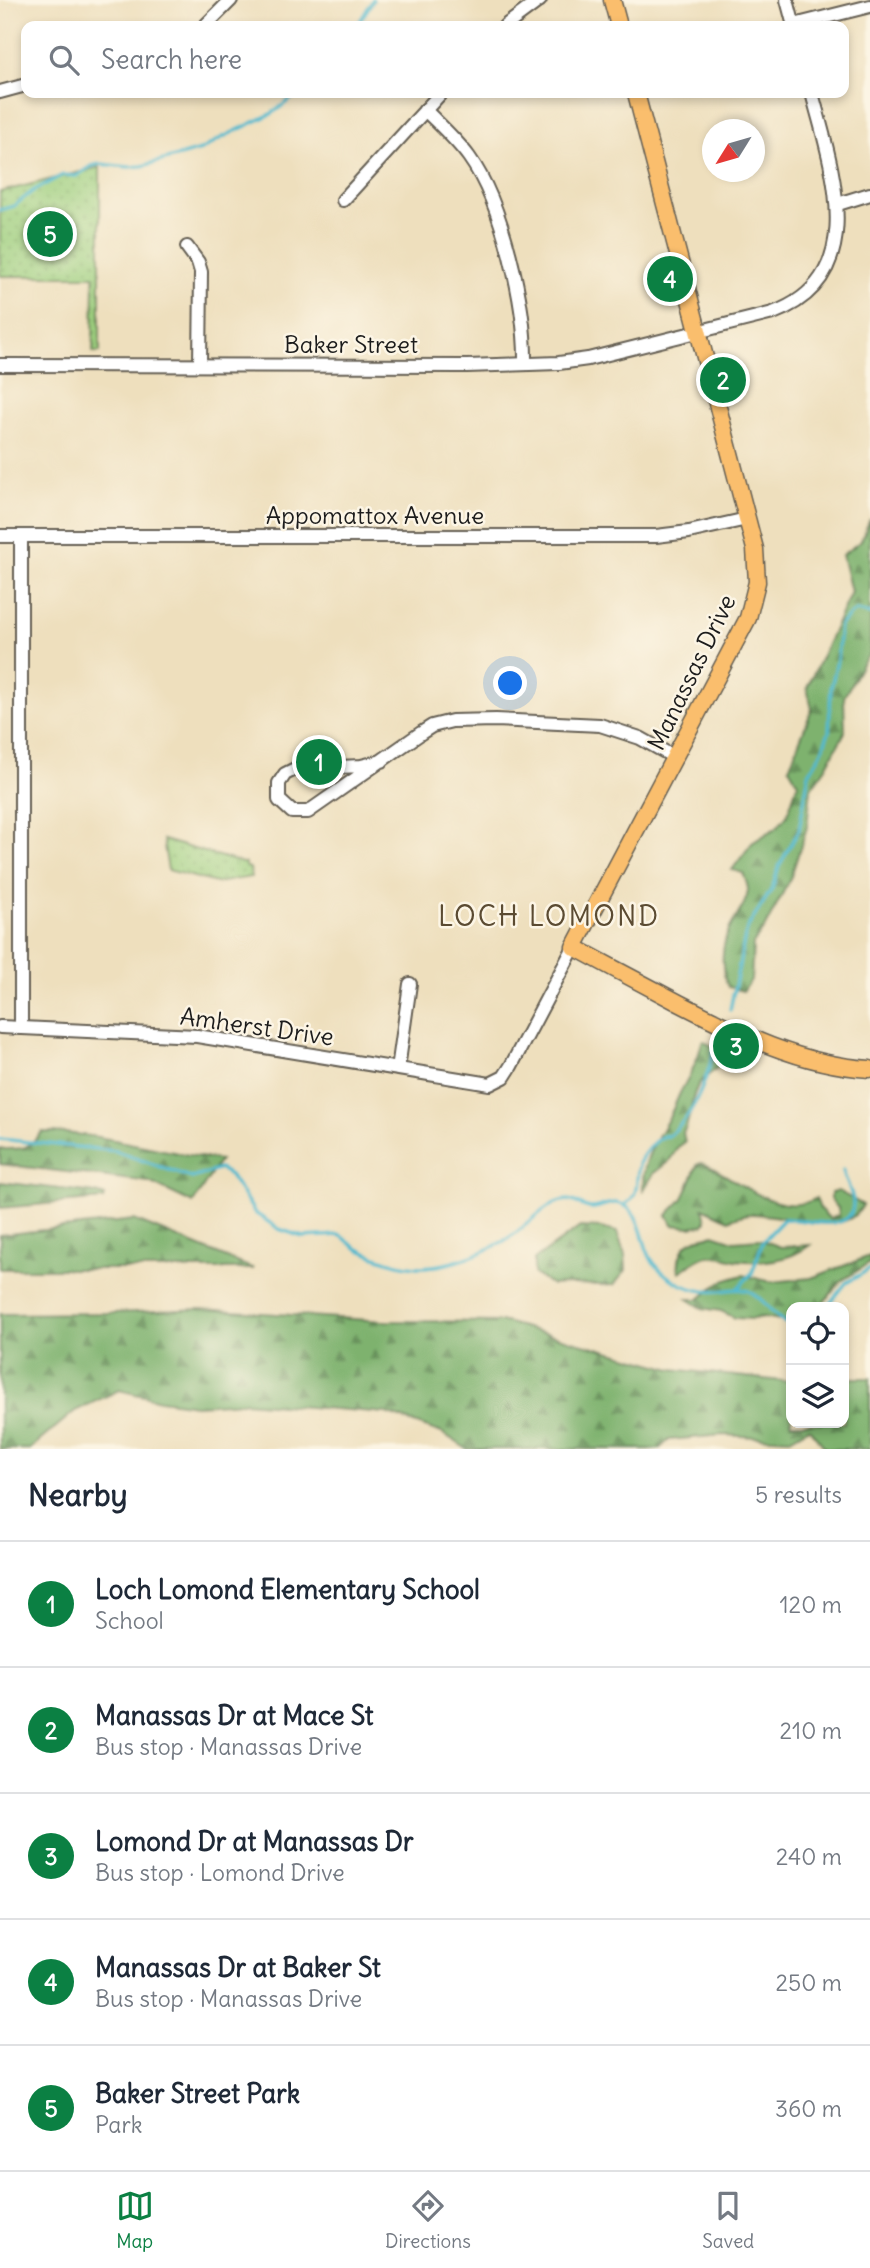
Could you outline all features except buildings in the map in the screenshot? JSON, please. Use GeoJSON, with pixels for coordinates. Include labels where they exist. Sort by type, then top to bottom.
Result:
{"type":"FeatureCollection","features":[{"type":"Feature","properties":{"kind":"main road"},"geometry":{"type":"LineString","coordinates":[[612,0],[618,21]]}},
{"type":"Feature","properties":{"kind":"main road","name":"Manassas Drive"},"geometry":{"type":"LineString","coordinates":[[574,947],[748,618],[754,601],[757,568],[755,549],[729,446],[637,98]]}},
{"type":"Feature","properties":{"kind":"main road"},"geometry":{"type":"LineString","coordinates":[[574,947],[706,1017],[774,1048],[832,1064],[870,1069]]}},
{"type":"Feature","properties":{"kind":"street"},"geometry":{"type":"LineString","coordinates":[[210,21],[231,0]]}},
{"type":"Feature","properties":{"kind":"street"},"geometry":{"type":"LineString","coordinates":[[512,21],[540,0]]}},
{"type":"Feature","properties":{"kind":"street"},"geometry":{"type":"LineString","coordinates":[[787,0],[793,21]]}},
{"type":"Feature","properties":{"kind":"street"},"geometry":{"type":"LineString","coordinates":[[813,21],[870,6]]}},
{"type":"Feature","properties":{"kind":"street"},"geometry":{"type":"LineString","coordinates":[[0,92],[21,86]]}},
{"type":"Feature","properties":{"kind":"street"},"geometry":{"type":"LineString","coordinates":[[344,200],[436,98]]}},
{"type":"Feature","properties":{"kind":"street","name":"Baker Street"},"geometry":{"type":"LineString","coordinates":[[0,365],[525,364],[588,359],[790,307],[816,289],[833,264],[842,228],[841,203],[813,98]]}},
{"type":"Feature","properties":{"kind":"street"},"geometry":{"type":"LineString","coordinates":[[425,110],[469,157],[491,198],[522,309],[525,364]]}},
{"type":"Feature","properties":{"kind":"street"},"geometry":{"type":"LineString","coordinates":[[841,203],[870,194]]}},
{"type":"Feature","properties":{"kind":"street"},"geometry":{"type":"LineString","coordinates":[[187,247],[198,262],[201,272],[200,365]]}},
{"type":"Feature","properties":{"kind":"street","name":"Appomattox Avenue"},"geometry":{"type":"LineString","coordinates":[[0,536],[656,536],[689,532],[747,519]]}},
{"type":"Feature","properties":{"kind":"street"},"geometry":{"type":"LineString","coordinates":[[21,536],[21,1028]]}},
{"type":"Feature","properties":{"kind":"street"},"geometry":{"type":"LineString","coordinates":[[382,761],[361,766],[300,768],[289,771],[279,783],[279,800],[292,812],[309,812],[382,761],[421,733],[442,723],[513,721],[600,725],[640,738],[674,757]]}},
{"type":"Feature","properties":{"kind":"street","name":"Manassas Drive"},"geometry":{"type":"LineString","coordinates":[[504,1077],[574,947]]}},
{"type":"Feature","properties":{"kind":"street"},"geometry":{"type":"LineString","coordinates":[[398,1069],[410,984]]}},
{"type":"Feature","properties":{"kind":"street","name":"Amherst Drive"},"geometry":{"type":"LineString","coordinates":[[0,1027],[197,1035],[486,1084],[495,1083],[504,1077]]}},
{"type":"Feature","properties":{"kind":"green space"},"geometry":{"type":"Polygon","coordinates":[[[100,167],[100,352],[93,352],[94,276],[0,276],[0,192],[100,167]]]}},
{"type":"Feature","properties":{"kind":"green space"},"geometry":{"type":"Polygon","coordinates":[[[870,519],[870,654],[844,697],[845,732],[811,788],[807,827],[790,879],[753,944],[751,980],[743,991],[728,987],[723,964],[724,948],[748,890],[743,873],[732,870],[752,843],[777,827],[787,815],[798,783],[789,768],[812,709],[807,688],[851,592],[842,555],[861,541],[870,519]]]}},
{"type":"Feature","properties":{"kind":"green space"},"geometry":{"type":"Polygon","coordinates":[[[163,840],[246,864],[246,867],[250,868],[251,877],[216,883],[168,870],[163,840]]]}},
{"type":"Feature","properties":{"kind":"green space"},"geometry":{"type":"Polygon","coordinates":[[[704,1041],[724,1048],[723,1060],[696,1090],[683,1133],[685,1142],[678,1147],[669,1161],[654,1173],[643,1191],[644,1171],[649,1154],[691,1073],[704,1041]]]}},
{"type":"Feature","properties":{"kind":"green space"},"geometry":{"type":"Polygon","coordinates":[[[42,1132],[87,1135],[220,1160],[193,1203],[149,1182],[0,1164],[0,1149],[24,1148],[42,1132]]]}},
{"type":"Feature","properties":{"kind":"green space"},"geometry":{"type":"Polygon","coordinates":[[[702,1163],[772,1200],[802,1204],[816,1198],[820,1209],[830,1219],[839,1215],[838,1208],[831,1200],[831,1193],[838,1191],[863,1205],[854,1216],[842,1222],[828,1224],[750,1214],[729,1220],[703,1208],[706,1221],[703,1225],[673,1225],[667,1215],[683,1198],[698,1164],[702,1163]]]}},
{"type":"Feature","properties":{"kind":"green space"},"geometry":{"type":"Polygon","coordinates":[[[0,1182],[105,1196],[104,1199],[0,1208],[0,1182]]]}},
{"type":"Feature","properties":{"kind":"green space"},"geometry":{"type":"Polygon","coordinates":[[[134,1220],[254,1269],[0,1269],[0,1235],[134,1220]]]}},
{"type":"Feature","properties":{"kind":"green space"},"geometry":{"type":"Polygon","coordinates":[[[580,1227],[617,1232],[625,1255],[626,1270],[614,1285],[552,1285],[534,1274],[534,1260],[580,1227]]]}},
{"type":"Feature","properties":{"kind":"green space"},"geometry":{"type":"Polygon","coordinates":[[[713,1234],[734,1241],[759,1239],[781,1247],[810,1245],[793,1255],[774,1260],[745,1261],[704,1257],[679,1272],[680,1257],[687,1244],[713,1234]]]}},
{"type":"Feature","properties":{"kind":"green space"},"geometry":{"type":"Polygon","coordinates":[[[870,1256],[870,1263],[841,1281],[824,1302],[786,1302],[786,1321],[764,1317],[735,1318],[721,1311],[702,1308],[688,1299],[699,1299],[720,1282],[743,1275],[772,1282],[811,1278],[870,1256]]]}},
{"type":"Feature","properties":{"kind":"green space"},"geometry":{"type":"Polygon","coordinates":[[[201,1309],[384,1321],[505,1322],[672,1369],[786,1381],[786,1428],[809,1428],[790,1439],[723,1435],[669,1440],[659,1449],[467,1449],[442,1433],[386,1413],[244,1402],[195,1405],[119,1390],[75,1411],[30,1449],[0,1449],[0,1314],[201,1309]]]}},
{"type":"Feature","properties":{"kind":"green space"},"geometry":{"type":"Polygon","coordinates":[[[849,1378],[870,1378],[870,1449],[826,1449],[809,1428],[849,1428],[849,1378]]]}},
{"type":"Feature","properties":{"kind":"waterway"},"geometry":{"type":"LineString","coordinates":[[360,21],[373,0]]}},
{"type":"Feature","properties":{"kind":"waterway"},"geometry":{"type":"LineString","coordinates":[[0,210],[14,206],[33,191],[63,175],[76,176],[92,166],[142,166],[201,150],[271,114],[292,98]]}},
{"type":"Feature","properties":{"kind":"waterway"},"geometry":{"type":"LineString","coordinates":[[730,1010],[745,936],[772,889],[779,866],[799,830],[809,773],[829,732],[831,688],[840,625],[856,611],[870,614]]}},
{"type":"Feature","properties":{"kind":"waterway"},"geometry":{"type":"LineString","coordinates":[[624,1205],[633,1196],[638,1167],[644,1155],[656,1141],[668,1136],[681,1124],[689,1113],[706,1078],[717,1040]]}},
{"type":"Feature","properties":{"kind":"waterway"},"geometry":{"type":"LineString","coordinates":[[0,1139],[116,1151],[192,1178],[220,1169],[230,1175],[255,1213],[279,1229],[303,1237],[340,1235],[368,1254],[389,1262],[418,1267],[442,1265],[480,1253],[503,1241],[544,1210],[561,1201],[566,1200],[590,1208],[616,1203],[632,1212],[650,1256],[667,1276],[701,1291],[747,1290],[762,1300],[786,1324]]}},
{"type":"Feature","properties":{"kind":"waterway"},"geometry":{"type":"LineString","coordinates":[[737,1289],[752,1273],[763,1241],[784,1219],[826,1223],[846,1219],[851,1212],[853,1201],[843,1170]]}},
{"type":"Feature","properties":{"kind":"waterway"},"geometry":{"type":"LineString","coordinates":[[831,1302],[846,1283],[870,1269]]}},
{"type":"Feature","properties":{"kind":"place","name":"Baker Street Park"},"geometry":{"type":"Point","coordinates":[50,234]}},
{"type":"Feature","properties":{"kind":"place","name":"Manassas Dr at Baker St"},"geometry":{"type":"Point","coordinates":[670,279]}},
{"type":"Feature","properties":{"kind":"place","name":"Manassas Dr at Mace St"},"geometry":{"type":"Point","coordinates":[723,380]}},
{"type":"Feature","properties":{"kind":"place","name":"Loch Lomond Elementary School"},"geometry":{"type":"Point","coordinates":[319,762]}},
{"type":"Feature","properties":{"kind":"place","name":"Lomond Dr at Manassas Dr"},"geometry":{"type":"Point","coordinates":[736,1046]}},
{"type":"Feature","properties":{"kind":"district","name":"LOCH LOMOND"},"geometry":{"type":"Point","coordinates":[549,916]}}]}
